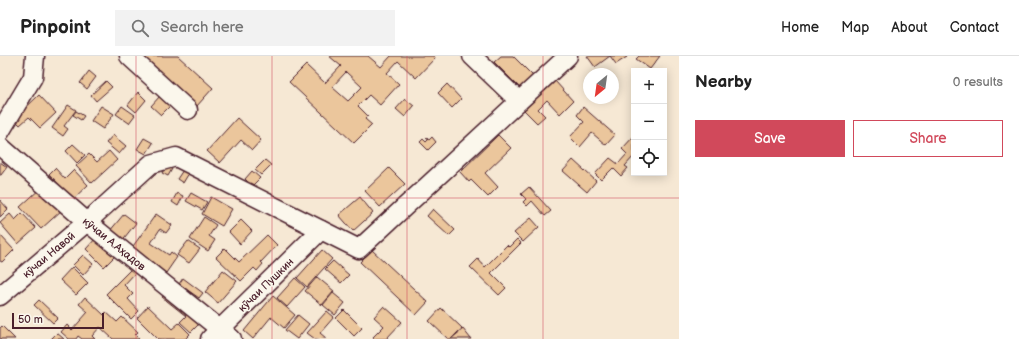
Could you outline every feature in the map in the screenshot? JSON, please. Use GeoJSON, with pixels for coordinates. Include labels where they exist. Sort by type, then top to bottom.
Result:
{"type":"FeatureCollection","features":[{"type":"Feature","properties":{"kind":"street"},"geometry":{"type":"LineString","coordinates":[[0,132],[32,77],[35,56]]}},
{"type":"Feature","properties":{"kind":"street"},"geometry":{"type":"LineString","coordinates":[[129,56],[188,110]]}},
{"type":"Feature","properties":{"kind":"street"},"geometry":{"type":"LineString","coordinates":[[472,56],[519,101]]}},
{"type":"Feature","properties":{"kind":"street"},"geometry":{"type":"LineString","coordinates":[[322,230],[359,249],[568,56]]}},
{"type":"Feature","properties":{"kind":"street","name":"кӯчаи А.Аҳадов"},"geometry":{"type":"LineString","coordinates":[[0,146],[221,336]]}},
{"type":"Feature","properties":{"kind":"street","name":"кӯчаи Навоӣ"},"geometry":{"type":"LineString","coordinates":[[0,296],[87,222],[151,164],[176,157],[322,230]]}},
{"type":"Feature","properties":{"kind":"street","name":"кӯчаи Пушкин"},"geometry":{"type":"LineString","coordinates":[[221,336],[322,230]]}},
{"type":"Feature","properties":{"kind":"building"},"geometry":{"type":"Polygon","coordinates":[[[141,56],[178,56],[213,88],[196,107],[141,56]]]}},
{"type":"Feature","properties":{"kind":"building"},"geometry":{"type":"Polygon","coordinates":[[[329,56],[368,56],[381,67],[391,56],[434,56],[435,58],[416,78],[398,61],[387,73],[399,84],[380,105],[369,95],[358,106],[368,116],[365,119],[372,125],[354,143],[289,82],[306,65],[325,83],[341,66],[329,56]],[[346,72],[332,87],[348,101],[362,87],[346,72]]]}},
{"type":"Feature","properties":{"kind":"building"},"geometry":{"type":"Polygon","coordinates":[[[501,56],[513,56],[533,76],[520,88],[494,62],[501,56]]]}},
{"type":"Feature","properties":{"kind":"building"},"geometry":{"type":"Polygon","coordinates":[[[587,56],[610,56],[595,67],[587,56]]]}},
{"type":"Feature","properties":{"kind":"building"},"geometry":{"type":"Polygon","coordinates":[[[610,56],[626,56],[627,57],[616,64],[610,56]]]}},
{"type":"Feature","properties":{"kind":"building"},"geometry":{"type":"Polygon","coordinates":[[[639,56],[660,56],[651,68],[636,59],[639,56]]]}},
{"type":"Feature","properties":{"kind":"building"},"geometry":{"type":"Polygon","coordinates":[[[89,71],[96,77],[87,89],[80,83],[89,71]]]}},
{"type":"Feature","properties":{"kind":"building"},"geometry":{"type":"Polygon","coordinates":[[[106,81],[112,87],[96,101],[91,95],[106,81]]]}},
{"type":"Feature","properties":{"kind":"building"},"geometry":{"type":"Polygon","coordinates":[[[555,81],[573,101],[560,114],[547,100],[538,109],[545,116],[537,123],[524,110],[555,81]]]}},
{"type":"Feature","properties":{"kind":"building"},"geometry":{"type":"Polygon","coordinates":[[[447,84],[461,99],[452,108],[438,93],[447,84]]]}},
{"type":"Feature","properties":{"kind":"building"},"geometry":{"type":"Polygon","coordinates":[[[138,92],[146,100],[136,112],[128,105],[138,92]]]}},
{"type":"Feature","properties":{"kind":"building"},"geometry":{"type":"Polygon","coordinates":[[[39,95],[56,113],[40,128],[29,117],[20,125],[14,119],[39,95]]]}},
{"type":"Feature","properties":{"kind":"building"},"geometry":{"type":"Polygon","coordinates":[[[160,96],[170,106],[161,115],[151,106],[160,96]]]}},
{"type":"Feature","properties":{"kind":"building"},"geometry":{"type":"Polygon","coordinates":[[[405,99],[414,106],[405,117],[396,109],[405,99]]]}},
{"type":"Feature","properties":{"kind":"building"},"geometry":{"type":"Polygon","coordinates":[[[68,105],[76,110],[64,126],[68,129],[63,136],[52,128],[68,105]]]}},
{"type":"Feature","properties":{"kind":"building"},"geometry":{"type":"Polygon","coordinates":[[[101,106],[114,114],[103,129],[91,121],[101,106]]]}},
{"type":"Feature","properties":{"kind":"building"},"geometry":{"type":"Polygon","coordinates":[[[122,106],[135,115],[129,123],[116,114],[122,106]]]}},
{"type":"Feature","properties":{"kind":"building"},"geometry":{"type":"Polygon","coordinates":[[[583,107],[615,135],[606,145],[592,133],[580,147],[570,137],[584,122],[577,115],[583,107]]]}},
{"type":"Feature","properties":{"kind":"building"},"geometry":{"type":"Polygon","coordinates":[[[76,111],[84,116],[81,120],[73,115],[76,111]]]}},
{"type":"Feature","properties":{"kind":"building"},"geometry":{"type":"Polygon","coordinates":[[[237,118],[261,140],[252,150],[241,140],[220,163],[207,151],[237,118]]]}},
{"type":"Feature","properties":{"kind":"building"},"geometry":{"type":"Polygon","coordinates":[[[113,135],[126,146],[119,154],[106,143],[113,135]]]}},
{"type":"Feature","properties":{"kind":"building"},"geometry":{"type":"Polygon","coordinates":[[[498,135],[511,148],[485,173],[498,187],[488,197],[471,180],[469,182],[460,172],[498,135]]]}},
{"type":"Feature","properties":{"kind":"building"},"geometry":{"type":"Polygon","coordinates":[[[427,137],[429,140],[432,137],[436,142],[428,150],[420,142],[423,139],[426,142],[428,140],[426,138],[427,137]]]}},
{"type":"Feature","properties":{"kind":"building"},"geometry":{"type":"Polygon","coordinates":[[[144,138],[153,143],[146,154],[137,149],[144,138]]]}},
{"type":"Feature","properties":{"kind":"building"},"geometry":{"type":"Polygon","coordinates":[[[631,139],[631,159],[625,166],[628,168],[621,176],[613,168],[601,180],[595,174],[610,158],[618,164],[627,154],[622,149],[631,139]]]}},
{"type":"Feature","properties":{"kind":"building"},"geometry":{"type":"Polygon","coordinates":[[[73,144],[85,155],[77,163],[66,151],[73,144]]]}},
{"type":"Feature","properties":{"kind":"building"},"geometry":{"type":"Polygon","coordinates":[[[109,151],[117,160],[92,183],[76,166],[89,154],[97,162],[109,151]]]}},
{"type":"Feature","properties":{"kind":"building"},"geometry":{"type":"Polygon","coordinates":[[[265,160],[271,165],[261,175],[255,170],[265,160]]]}},
{"type":"Feature","properties":{"kind":"building"},"geometry":{"type":"Polygon","coordinates":[[[573,160],[596,181],[587,192],[563,171],[573,160]]]}},
{"type":"Feature","properties":{"kind":"building"},"geometry":{"type":"Polygon","coordinates":[[[0,162],[7,167],[1,175],[0,175],[0,162]]]}},
{"type":"Feature","properties":{"kind":"building"},"geometry":{"type":"Polygon","coordinates":[[[166,166],[172,169],[168,176],[162,173],[166,166]]]}},
{"type":"Feature","properties":{"kind":"building"},"geometry":{"type":"Polygon","coordinates":[[[55,168],[65,179],[74,170],[88,185],[73,199],[49,174],[55,168]]]}},
{"type":"Feature","properties":{"kind":"building"},"geometry":{"type":"Polygon","coordinates":[[[389,168],[405,184],[380,207],[365,191],[389,168]]]}},
{"type":"Feature","properties":{"kind":"building"},"geometry":{"type":"Polygon","coordinates":[[[183,170],[189,173],[183,183],[177,179],[183,170]]]}},
{"type":"Feature","properties":{"kind":"building"},"geometry":{"type":"Polygon","coordinates":[[[252,171],[260,178],[252,186],[245,179],[252,171]]]}},
{"type":"Feature","properties":{"kind":"building"},"geometry":{"type":"Polygon","coordinates":[[[529,187],[551,211],[545,216],[532,201],[527,206],[523,202],[526,199],[521,194],[529,187]]]}},
{"type":"Feature","properties":{"kind":"building"},"geometry":{"type":"Polygon","coordinates":[[[41,188],[62,210],[41,229],[20,207],[41,188]]]}},
{"type":"Feature","properties":{"kind":"building"},"geometry":{"type":"Polygon","coordinates":[[[177,193],[183,196],[178,206],[172,202],[177,193]]]}},
{"type":"Feature","properties":{"kind":"building"},"geometry":{"type":"Polygon","coordinates":[[[191,193],[207,202],[202,210],[186,201],[191,193]]]}},
{"type":"Feature","properties":{"kind":"building"},"geometry":{"type":"Polygon","coordinates":[[[211,197],[232,209],[222,226],[202,214],[211,197]]]}},
{"type":"Feature","properties":{"kind":"building"},"geometry":{"type":"Polygon","coordinates":[[[360,197],[373,213],[353,231],[339,215],[360,197]]]}},
{"type":"Feature","properties":{"kind":"building"},"geometry":{"type":"Polygon","coordinates":[[[0,200],[8,209],[0,217],[0,200]]]}},
{"type":"Feature","properties":{"kind":"building"},"geometry":{"type":"Polygon","coordinates":[[[433,209],[455,230],[449,236],[427,216],[433,209]]]}},
{"type":"Feature","properties":{"kind":"building"},"geometry":{"type":"Polygon","coordinates":[[[22,213],[36,228],[18,244],[0,223],[10,214],[15,220],[22,213]]]}},
{"type":"Feature","properties":{"kind":"building"},"geometry":{"type":"Polygon","coordinates":[[[124,214],[136,223],[121,242],[109,232],[124,214]]]}},
{"type":"Feature","properties":{"kind":"building"},"geometry":{"type":"Polygon","coordinates":[[[156,214],[172,225],[166,233],[160,229],[151,243],[169,255],[171,252],[177,257],[166,273],[131,249],[156,214]]]}},
{"type":"Feature","properties":{"kind":"building"},"geometry":{"type":"Polygon","coordinates":[[[204,217],[216,225],[209,236],[215,240],[208,251],[190,239],[204,217]]]}},
{"type":"Feature","properties":{"kind":"building"},"geometry":{"type":"Polygon","coordinates":[[[531,218],[539,227],[523,242],[514,233],[531,218]]]}},
{"type":"Feature","properties":{"kind":"building"},"geometry":{"type":"Polygon","coordinates":[[[241,220],[252,231],[240,244],[229,232],[241,220]]]}},
{"type":"Feature","properties":{"kind":"building"},"geometry":{"type":"Polygon","coordinates":[[[0,235],[14,250],[2,262],[0,261],[0,235]]]}},
{"type":"Feature","properties":{"kind":"building"},"geometry":{"type":"Polygon","coordinates":[[[267,235],[277,245],[261,262],[263,264],[257,271],[254,268],[241,281],[216,257],[225,248],[239,262],[267,235]]]}},
{"type":"Feature","properties":{"kind":"building"},"geometry":{"type":"Polygon","coordinates":[[[97,237],[116,255],[104,267],[86,249],[97,237]]]}},
{"type":"Feature","properties":{"kind":"building"},"geometry":{"type":"Polygon","coordinates":[[[517,239],[521,243],[491,273],[506,288],[499,295],[470,267],[478,259],[485,267],[507,245],[509,247],[517,239]]]}},
{"type":"Feature","properties":{"kind":"building"},"geometry":{"type":"Polygon","coordinates":[[[188,241],[200,249],[189,263],[177,255],[188,241]]]}},
{"type":"Feature","properties":{"kind":"building"},"geometry":{"type":"Polygon","coordinates":[[[322,250],[332,259],[307,287],[297,278],[322,250]]]}},
{"type":"Feature","properties":{"kind":"building"},"geometry":{"type":"Polygon","coordinates":[[[372,250],[428,302],[416,315],[360,262],[372,250]]]}},
{"type":"Feature","properties":{"kind":"building"},"geometry":{"type":"Polygon","coordinates":[[[83,255],[93,264],[83,275],[73,265],[83,255]]]}},
{"type":"Feature","properties":{"kind":"building"},"geometry":{"type":"Polygon","coordinates":[[[333,261],[349,275],[341,283],[325,269],[333,261]]]}},
{"type":"Feature","properties":{"kind":"building"},"geometry":{"type":"Polygon","coordinates":[[[72,267],[88,283],[76,295],[60,280],[72,267]]]}},
{"type":"Feature","properties":{"kind":"building"},"geometry":{"type":"Polygon","coordinates":[[[132,268],[136,272],[124,285],[133,294],[128,299],[139,311],[131,319],[106,294],[132,268]]]}},
{"type":"Feature","properties":{"kind":"building"},"geometry":{"type":"Polygon","coordinates":[[[223,270],[237,281],[218,303],[205,292],[223,270]]]}},
{"type":"Feature","properties":{"kind":"building"},"geometry":{"type":"Polygon","coordinates":[[[317,277],[334,291],[322,305],[305,291],[317,277]]]}},
{"type":"Feature","properties":{"kind":"building"},"geometry":{"type":"Polygon","coordinates":[[[183,278],[203,293],[199,298],[179,284],[183,278]]]}},
{"type":"Feature","properties":{"kind":"building"},"geometry":{"type":"Polygon","coordinates":[[[295,278],[305,287],[287,307],[277,298],[295,278]]]}},
{"type":"Feature","properties":{"kind":"building"},"geometry":{"type":"Polygon","coordinates":[[[168,290],[204,319],[191,332],[180,322],[186,316],[162,297],[168,290]]]}},
{"type":"Feature","properties":{"kind":"building"},"geometry":{"type":"Polygon","coordinates":[[[333,293],[345,303],[335,315],[323,305],[333,293]]]}},
{"type":"Feature","properties":{"kind":"building"},"geometry":{"type":"Polygon","coordinates":[[[273,296],[295,315],[284,328],[271,317],[253,339],[244,331],[273,296]]]}},
{"type":"Feature","properties":{"kind":"building"},"geometry":{"type":"Polygon","coordinates":[[[85,297],[104,315],[106,312],[117,322],[122,317],[138,332],[135,335],[139,339],[113,339],[100,327],[92,336],[95,339],[82,339],[78,336],[76,339],[69,339],[61,332],[67,325],[72,330],[88,312],[79,304],[85,297]]]}},
{"type":"Feature","properties":{"kind":"building"},"geometry":{"type":"Polygon","coordinates":[[[39,300],[58,318],[53,323],[34,305],[39,300]]]}},
{"type":"Feature","properties":{"kind":"building"},"geometry":{"type":"Polygon","coordinates":[[[148,306],[172,329],[179,323],[190,334],[185,339],[158,339],[137,318],[148,306]]]}},
{"type":"Feature","properties":{"kind":"building"},"geometry":{"type":"Polygon","coordinates":[[[384,306],[402,322],[386,339],[375,339],[373,337],[384,326],[374,317],[384,306]]]}},
{"type":"Feature","properties":{"kind":"building"},"geometry":{"type":"Polygon","coordinates":[[[441,308],[462,328],[451,339],[448,339],[429,321],[441,308]]]}},
{"type":"Feature","properties":{"kind":"building"},"geometry":{"type":"Polygon","coordinates":[[[344,310],[362,328],[354,336],[336,318],[344,310]]]}},
{"type":"Feature","properties":{"kind":"building"},"geometry":{"type":"Polygon","coordinates":[[[327,311],[334,317],[320,333],[326,338],[315,339],[307,333],[327,311]]]}},
{"type":"Feature","properties":{"kind":"building"},"geometry":{"type":"Polygon","coordinates":[[[298,315],[309,324],[297,339],[285,330],[298,315]]]}},
{"type":"Feature","properties":{"kind":"building"},"geometry":{"type":"Polygon","coordinates":[[[2,326],[15,339],[0,339],[0,328],[2,326]]]}},
{"type":"Feature","properties":{"kind":"building"},"geometry":{"type":"Polygon","coordinates":[[[463,329],[471,339],[451,339],[463,329]]]}},
{"type":"Feature","properties":{"kind":"building"},"geometry":{"type":"Polygon","coordinates":[[[57,333],[64,339],[51,339],[57,333]]]}}]}
